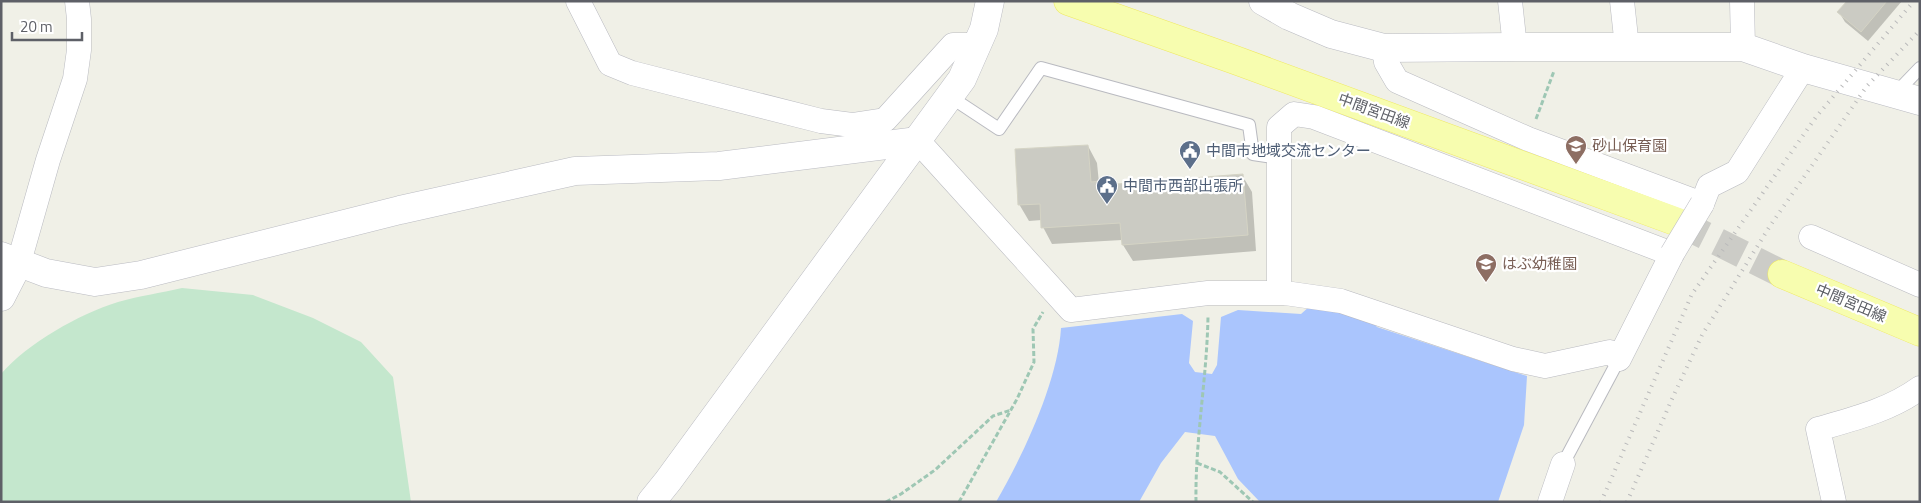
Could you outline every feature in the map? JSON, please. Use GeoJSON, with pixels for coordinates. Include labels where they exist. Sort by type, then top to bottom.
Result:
{"type":"FeatureCollection","features":[{"type":"Feature","properties":{"kind":"main road","name":"中間宮田線"},"geometry":{"type":"LineString","coordinates":[[1068,1],[1680,223]]}},
{"type":"Feature","properties":{"kind":"main road","name":"中間宮田線"},"geometry":{"type":"LineString","coordinates":[[1782,274],[1920,332]]}},
{"type":"Feature","properties":{"kind":"street"},"geometry":{"type":"LineString","coordinates":[[1,297],[10,259],[48,160],[75,79],[79,50],[79,19],[76,1]]}},
{"type":"Feature","properties":{"kind":"street"},"geometry":{"type":"LineString","coordinates":[[578,1],[610,64],[632,73],[821,121],[852,125],[885,120],[952,45],[976,45]]}},
{"type":"Feature","properties":{"kind":"street"},"geometry":{"type":"LineString","coordinates":[[651,502],[962,79],[984,29],[990,1]]}},
{"type":"Feature","properties":{"kind":"street"},"geometry":{"type":"LineString","coordinates":[[1263,1],[1288,16],[1330,34],[1384,48],[1515,46],[1743,47],[1803,68],[1908,98]]}},
{"type":"Feature","properties":{"kind":"street"},"geometry":{"type":"LineString","coordinates":[[1510,1],[1515,46]]}},
{"type":"Feature","properties":{"kind":"street"},"geometry":{"type":"LineString","coordinates":[[1622,1],[1627,47]]}},
{"type":"Feature","properties":{"kind":"street"},"geometry":{"type":"LineString","coordinates":[[1742,1],[1743,47]]}},
{"type":"Feature","properties":{"kind":"street"},"geometry":{"type":"LineString","coordinates":[[1384,48],[1386,62],[1397,81],[1528,139],[1702,204]]}},
{"type":"Feature","properties":{"kind":"street"},"geometry":{"type":"LineString","coordinates":[[918,141],[1071,310],[1208,293],[1279,293],[1340,301],[1513,359],[1544,366],[1610,352],[1619,359],[1672,254],[1702,204],[1710,186],[1737,172],[1803,68]]}},
{"type":"Feature","properties":{"kind":"street"},"geometry":{"type":"LineString","coordinates":[[1279,293],[1279,127],[1294,114],[1314,116],[1672,254]]}},
{"type":"Feature","properties":{"kind":"street"},"geometry":{"type":"LineString","coordinates":[[10,259],[46,273],[95,282],[141,275],[400,210],[575,171],[719,166],[918,141]]}},
{"type":"Feature","properties":{"kind":"street"},"geometry":{"type":"LineString","coordinates":[[1811,237],[1920,285]]}},
{"type":"Feature","properties":{"kind":"street"},"geometry":{"type":"LineString","coordinates":[[1834,502],[1818,429],[1872,413],[1904,399],[1920,388]]}},
{"type":"Feature","properties":{"kind":"street"},"geometry":{"type":"LineString","coordinates":[[1550,502],[1563,464]]}},
{"type":"Feature","properties":{"kind":"lane"},"geometry":{"type":"LineString","coordinates":[[949,96],[999,129],[1041,68],[1248,125],[1253,154],[1279,158]]}},
{"type":"Feature","properties":{"kind":"lane"},"geometry":{"type":"LineString","coordinates":[[1908,98],[1920,68]]}},
{"type":"Feature","properties":{"kind":"lane"},"geometry":{"type":"LineString","coordinates":[[1563,464],[1619,359]]}},
{"type":"Feature","properties":{"kind":"path"},"geometry":{"type":"LineString","coordinates":[[1528,139],[1563,47]]}},
{"type":"Feature","properties":{"kind":"path"},"geometry":{"type":"LineString","coordinates":[[959,502],[1012,410],[1034,362],[1033,329],[1054,292]]}},
{"type":"Feature","properties":{"kind":"path"},"geometry":{"type":"LineString","coordinates":[[1196,502],[1197,463],[1208,331]]}},
{"type":"Feature","properties":{"kind":"path"},"geometry":{"type":"LineString","coordinates":[[886,502],[901,494],[935,470],[992,416],[1012,410]]}},
{"type":"Feature","properties":{"kind":"path"},"geometry":{"type":"LineString","coordinates":[[1197,463],[1220,472],[1253,502]]}},
{"type":"Feature","properties":{"kind":"green space"},"geometry":{"type":"Polygon","coordinates":[[[182,288],[253,295],[313,318],[361,342],[393,377],[411,502],[1,502],[1,374],[25,351],[55,331],[87,314],[126,300],[182,288]]]}},
{"type":"Feature","properties":{"kind":"water"},"geometry":{"type":"Polygon","coordinates":[[[1310,306],[1368,316],[1377,327],[1527,376],[1524,425],[1498,502],[1260,502],[1238,479],[1215,436],[1185,432],[1161,463],[1139,502],[996,502],[1038,418],[1053,371],[1061,328],[1182,314],[1193,321],[1189,363],[1195,372],[1212,374],[1217,365],[1221,317],[1238,310],[1301,314],[1310,306]]]}},
{"type":"Feature","properties":{"kind":"building"},"geometry":{"type":"Polygon","coordinates":[[[1847,1],[1887,1],[1861,32],[1837,12],[1847,1]]]}},
{"type":"Feature","properties":{"kind":"building"},"geometry":{"type":"Polygon","coordinates":[[[1088,145],[1091,182],[1104,181],[1104,185],[1243,174],[1248,235],[1122,245],[1120,223],[1041,228],[1040,204],[1018,205],[1015,149],[1088,145]]]}},
{"type":"Feature","properties":{"kind":"tunnel"},"geometry":{"type":"LineString","coordinates":[[1680,223],[1782,274]]}},
{"type":"Feature","properties":{"kind":"railway"},"geometry":{"type":"LineString","coordinates":[[1601,502],[1692,294],[1816,117],[1914,1]]}},
{"type":"Feature","properties":{"kind":"railway"},"geometry":{"type":"LineString","coordinates":[[1627,502],[1702,335],[1770,226],[1867,86],[1920,30]]}},
{"type":"Feature","properties":{"kind":"place","name":"砂山保育園"},"geometry":{"type":"Point","coordinates":[1576,165]}},
{"type":"Feature","properties":{"kind":"place","name":"中間市地域交流センター"},"geometry":{"type":"Point","coordinates":[1190,170]}},
{"type":"Feature","properties":{"kind":"place","name":"中間市西部出張所"},"geometry":{"type":"Point","coordinates":[1107,205]}},
{"type":"Feature","properties":{"kind":"place","name":"はぶ幼稚園"},"geometry":{"type":"Point","coordinates":[1486,283]}}]}
